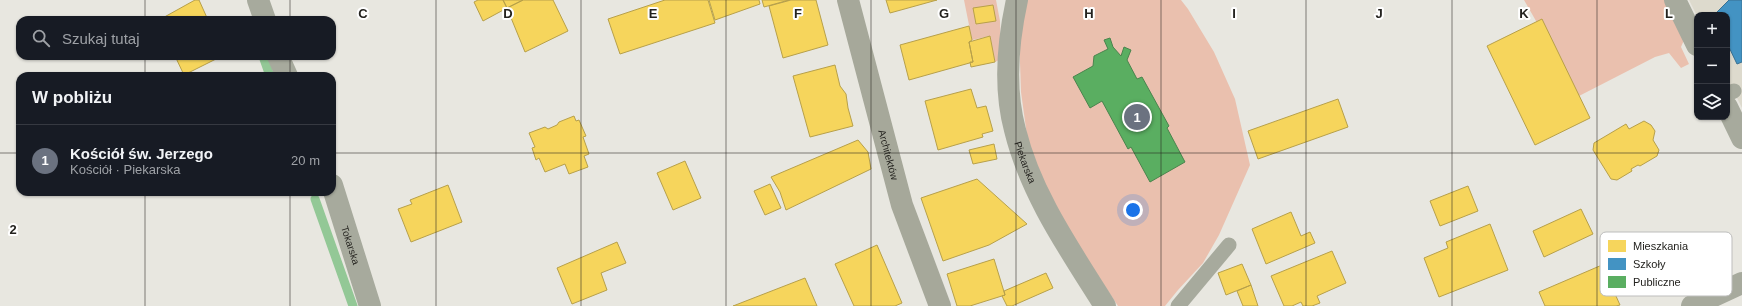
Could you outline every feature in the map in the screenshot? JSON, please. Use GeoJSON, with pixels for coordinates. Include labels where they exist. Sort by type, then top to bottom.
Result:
{"type":"FeatureCollection","features":[{"type":"Feature","properties":{"kind":"street"},"geometry":{"type":"LineString","coordinates":[[258,0],[264,16]]}},
{"type":"Feature","properties":{"kind":"street","name":"Architektów"},"geometry":{"type":"LineString","coordinates":[[848,0],[902,205],[940,306]]}},
{"type":"Feature","properties":{"kind":"street","name":"Piekarska"},"geometry":{"type":"LineString","coordinates":[[1017,0],[1010,34],[1009,70],[1010,99],[1014,130],[1031,179],[1053,223],[1105,306]]}},
{"type":"Feature","properties":{"kind":"street"},"geometry":{"type":"LineString","coordinates":[[1675,0],[1694,39]]}},
{"type":"Feature","properties":{"kind":"street"},"geometry":{"type":"LineString","coordinates":[[280,60],[285,72]]}},
{"type":"Feature","properties":{"kind":"street"},"geometry":{"type":"LineString","coordinates":[[1730,101],[1742,138]]}},
{"type":"Feature","properties":{"kind":"street","name":"Tokarska"},"geometry":{"type":"LineString","coordinates":[[335,196],[370,306]]}},
{"type":"Feature","properties":{"kind":"street"},"geometry":{"type":"LineString","coordinates":[[1732,288],[1742,283]]}},
{"type":"Feature","properties":{"kind":"street"},"geometry":{"type":"LineString","coordinates":[[1692,306],[1714,296]]}},
{"type":"Feature","properties":{"kind":"lane"},"geometry":{"type":"LineString","coordinates":[[1178,306],[1229,245]]}},
{"type":"Feature","properties":{"kind":"shaded area"},"geometry":{"type":"Polygon","coordinates":[[[964,0],[996,0],[1000,21],[1001,59],[995,62],[990,36],[972,40],[964,0]]]}},
{"type":"Feature","properties":{"kind":"shaded area"},"geometry":{"type":"Polygon","coordinates":[[[1027,0],[1181,0],[1214,52],[1235,99],[1250,165],[1219,235],[1203,263],[1165,306],[1118,306],[1077,244],[1047,191],[1028,143],[1021,92],[1019,34],[1027,0]]]}},
{"type":"Feature","properties":{"kind":"shaded area"},"geometry":{"type":"Polygon","coordinates":[[[1524,0],[1664,0],[1684,40],[1681,47],[1689,64],[1681,68],[1669,53],[1655,57],[1579,96],[1524,0]]]}},
{"type":"Feature","properties":{"kind":"shaded area"},"geometry":{"type":"Polygon","coordinates":[[[1689,0],[1742,0],[1742,108],[1730,84],[1730,12],[1695,12],[1689,0]]]}},
{"type":"Feature","properties":{"kind":"building: Mieszkania"},"geometry":{"type":"Polygon","coordinates":[[[195,0],[199,0],[206,16],[166,16],[195,0]]]}},
{"type":"Feature","properties":{"kind":"building: Mieszkania"},"geometry":{"type":"Polygon","coordinates":[[[478,0],[503,0],[507,8],[483,21],[474,2],[478,0]]]}},
{"type":"Feature","properties":{"kind":"building: Mieszkania"},"geometry":{"type":"Polygon","coordinates":[[[503,0],[523,0],[507,8],[503,0]]]}},
{"type":"Feature","properties":{"kind":"building: Mieszkania"},"geometry":{"type":"Polygon","coordinates":[[[523,0],[553,0],[568,31],[525,52],[507,8],[523,0]]]}},
{"type":"Feature","properties":{"kind":"building: Mieszkania"},"geometry":{"type":"Polygon","coordinates":[[[665,0],[708,0],[715,23],[620,54],[608,19],[665,0]]]}},
{"type":"Feature","properties":{"kind":"building: Mieszkania"},"geometry":{"type":"Polygon","coordinates":[[[709,0],[759,0],[760,4],[715,20],[709,0]]]}},
{"type":"Feature","properties":{"kind":"building: Mieszkania"},"geometry":{"type":"Polygon","coordinates":[[[762,0],[789,0],[764,7],[762,0]]]}},
{"type":"Feature","properties":{"kind":"building: Mieszkania"},"geometry":{"type":"Polygon","coordinates":[[[791,0],[816,0],[828,45],[783,58],[769,6],[791,0]]]}},
{"type":"Feature","properties":{"kind":"building: Mieszkania"},"geometry":{"type":"Polygon","coordinates":[[[886,0],[937,0],[890,13],[886,0]]]}},
{"type":"Feature","properties":{"kind":"building: Mieszkania"},"geometry":{"type":"Polygon","coordinates":[[[993,5],[996,21],[976,24],[973,8],[993,5]]]}},
{"type":"Feature","properties":{"kind":"building: Mieszkania"},"geometry":{"type":"Polygon","coordinates":[[[1542,19],[1590,118],[1535,145],[1487,46],[1542,19]]]}},
{"type":"Feature","properties":{"kind":"building: Mieszkania"},"geometry":{"type":"Polygon","coordinates":[[[969,26],[972,40],[969,42],[973,62],[909,80],[900,45],[969,26]]]}},
{"type":"Feature","properties":{"kind":"building: Mieszkania"},"geometry":{"type":"Polygon","coordinates":[[[990,36],[995,62],[971,67],[970,62],[973,62],[969,42],[990,36]]]}},
{"type":"Feature","properties":{"kind":"building: Mieszkania"},"geometry":{"type":"Polygon","coordinates":[[[177,60],[214,60],[190,72],[183,72],[177,60]]]}},
{"type":"Feature","properties":{"kind":"building: Mieszkania"},"geometry":{"type":"Polygon","coordinates":[[[835,65],[840,86],[846,94],[853,126],[810,137],[793,76],[835,65]]]}},
{"type":"Feature","properties":{"kind":"building: Mieszkania"},"geometry":{"type":"Polygon","coordinates":[[[971,89],[977,108],[986,106],[993,131],[982,134],[983,137],[938,150],[925,101],[971,89]]]}},
{"type":"Feature","properties":{"kind":"building: Mieszkania"},"geometry":{"type":"Polygon","coordinates":[[[1338,99],[1348,127],[1258,159],[1248,131],[1338,99]]]}},
{"type":"Feature","properties":{"kind":"building: Mieszkania"},"geometry":{"type":"Polygon","coordinates":[[[574,116],[576,121],[579,120],[586,136],[583,137],[589,154],[584,156],[588,167],[569,174],[565,164],[545,172],[539,158],[536,160],[532,148],[535,147],[529,133],[545,127],[548,129],[557,125],[559,122],[574,116]]]}},
{"type":"Feature","properties":{"kind":"building: Mieszkania"},"geometry":{"type":"Polygon","coordinates":[[[1644,121],[1651,125],[1655,131],[1653,140],[1659,150],[1657,156],[1640,166],[1638,165],[1631,169],[1632,171],[1617,180],[1611,179],[1593,150],[1594,143],[1626,124],[1629,129],[1644,121]]]}},
{"type":"Feature","properties":{"kind":"building: Mieszkania"},"geometry":{"type":"Polygon","coordinates":[[[858,140],[868,152],[871,169],[786,210],[780,192],[771,177],[858,140]]]}},
{"type":"Feature","properties":{"kind":"building: Mieszkania"},"geometry":{"type":"Polygon","coordinates":[[[994,144],[997,159],[973,164],[969,150],[994,144]]]}},
{"type":"Feature","properties":{"kind":"building: Mieszkania"},"geometry":{"type":"Polygon","coordinates":[[[685,161],[701,198],[673,210],[657,173],[685,161]]]}},
{"type":"Feature","properties":{"kind":"building: Mieszkania"},"geometry":{"type":"Polygon","coordinates":[[[977,179],[1027,224],[989,245],[943,261],[921,198],[977,179]]]}},
{"type":"Feature","properties":{"kind":"building: Mieszkania"},"geometry":{"type":"Polygon","coordinates":[[[770,184],[781,208],[765,215],[754,191],[770,184]]]}},
{"type":"Feature","properties":{"kind":"building: Mieszkania"},"geometry":{"type":"Polygon","coordinates":[[[448,185],[462,222],[411,242],[398,209],[412,204],[410,200],[448,185]]]}},
{"type":"Feature","properties":{"kind":"building: Mieszkania"},"geometry":{"type":"Polygon","coordinates":[[[1468,186],[1478,211],[1440,226],[1430,201],[1468,186]]]}},
{"type":"Feature","properties":{"kind":"building: Mieszkania"},"geometry":{"type":"Polygon","coordinates":[[[1581,209],[1593,234],[1544,257],[1533,231],[1581,209]]]}},
{"type":"Feature","properties":{"kind":"building: Mieszkania"},"geometry":{"type":"Polygon","coordinates":[[[1291,212],[1301,236],[1310,232],[1315,243],[1266,264],[1252,229],[1291,212]]]}},
{"type":"Feature","properties":{"kind":"building: Mieszkania"},"geometry":{"type":"Polygon","coordinates":[[[1490,224],[1508,270],[1439,297],[1424,258],[1448,248],[1446,242],[1490,224]]]}},
{"type":"Feature","properties":{"kind":"building: Mieszkania"},"geometry":{"type":"Polygon","coordinates":[[[617,242],[626,263],[601,273],[607,290],[572,304],[557,268],[617,242]]]}},
{"type":"Feature","properties":{"kind":"building: Mieszkania"},"geometry":{"type":"Polygon","coordinates":[[[877,245],[902,303],[895,306],[854,306],[835,264],[877,245]]]}},
{"type":"Feature","properties":{"kind":"building: Mieszkania"},"geometry":{"type":"Polygon","coordinates":[[[1332,251],[1346,283],[1317,296],[1320,303],[1312,306],[1303,306],[1301,302],[1292,306],[1284,306],[1271,276],[1332,251]]]}},
{"type":"Feature","properties":{"kind":"building: Mieszkania"},"geometry":{"type":"Polygon","coordinates":[[[994,259],[1005,295],[970,306],[957,306],[947,274],[994,259]]]}},
{"type":"Feature","properties":{"kind":"building: Mieszkania"},"geometry":{"type":"Polygon","coordinates":[[[1242,264],[1251,285],[1226,295],[1218,273],[1242,264]]]}},
{"type":"Feature","properties":{"kind":"building: Mieszkania"},"geometry":{"type":"Polygon","coordinates":[[[1600,266],[1600,296],[1616,296],[1620,305],[1545,306],[1539,292],[1600,266]]]}},
{"type":"Feature","properties":{"kind":"building: Mieszkania"},"geometry":{"type":"Polygon","coordinates":[[[1046,273],[1053,288],[1012,306],[1007,306],[1002,296],[1005,295],[1004,291],[1046,273]]]}},
{"type":"Feature","properties":{"kind":"building: Mieszkania"},"geometry":{"type":"Polygon","coordinates":[[[805,278],[817,306],[733,306],[805,278]]]}},
{"type":"Feature","properties":{"kind":"building: Mieszkania"},"geometry":{"type":"Polygon","coordinates":[[[1251,285],[1258,306],[1243,306],[1237,291],[1251,285]]]}},
{"type":"Feature","properties":{"kind":"building: Szkoły"},"geometry":{"type":"Polygon","coordinates":[[[1729,0],[1742,0],[1742,62],[1737,64],[1730,49],[1730,12],[1717,12],[1729,0]]]}},
{"type":"Feature","properties":{"kind":"building: Publiczne"},"geometry":{"type":"Polygon","coordinates":[[[1110,38],[1113,47],[1121,56],[1124,47],[1131,50],[1127,60],[1137,79],[1142,77],[1169,126],[1167,128],[1185,162],[1150,182],[1131,147],[1128,149],[1102,101],[1090,108],[1073,77],[1093,66],[1094,56],[1108,49],[1104,40],[1110,38]]]}},
{"type":"Feature","properties":{"kind":"waterway"},"geometry":{"type":"LineString","coordinates":[[264,60],[269,72]]}},
{"type":"Feature","properties":{"kind":"waterway"},"geometry":{"type":"LineString","coordinates":[[315,199],[353,306]]}},
{"type":"Feature","properties":{"kind":"place","name":"Kościół św. Jerzego"},"geometry":{"type":"Point","coordinates":[1137,117]}}]}
